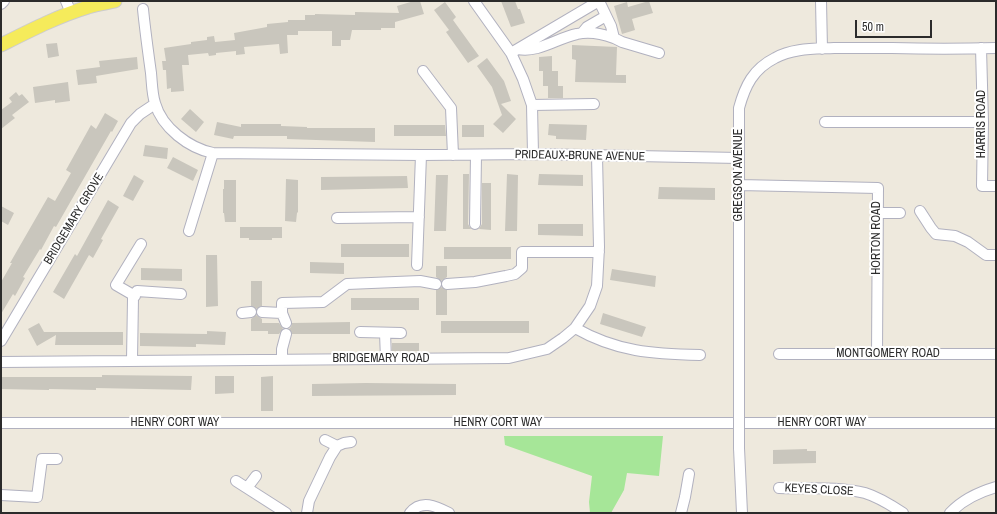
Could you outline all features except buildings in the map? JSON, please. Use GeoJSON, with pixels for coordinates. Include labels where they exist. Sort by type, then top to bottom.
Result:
{"type":"FeatureCollection","features":[{"type":"Feature","properties":{"kind":"main road"},"geometry":{"type":"LineString","coordinates":[[1,46],[38,26],[89,6],[115,1]]}},
{"type":"Feature","properties":{"kind":"street"},"geometry":{"type":"LineString","coordinates":[[1,4],[4,1]]}},
{"type":"Feature","properties":{"kind":"street"},"geometry":{"type":"LineString","coordinates":[[66,1],[71,13]]}},
{"type":"Feature","properties":{"kind":"street"},"geometry":{"type":"LineString","coordinates":[[474,1],[514,51],[532,105],[533,154]]}},
{"type":"Feature","properties":{"kind":"street"},"geometry":{"type":"LineString","coordinates":[[514,51],[599,1],[613,30],[614,38]]}},
{"type":"Feature","properties":{"kind":"street"},"geometry":{"type":"LineString","coordinates":[[821,1],[822,49]]}},
{"type":"Feature","properties":{"kind":"street"},"geometry":{"type":"LineString","coordinates":[[143,9],[155,104]]}},
{"type":"Feature","properties":{"kind":"street"},"geometry":{"type":"LineString","coordinates":[[582,33],[587,27],[606,16]]}},
{"type":"Feature","properties":{"kind":"street"},"geometry":{"type":"LineString","coordinates":[[514,51],[532,50],[582,33],[601,34],[659,53]]}},
{"type":"Feature","properties":{"kind":"street","name":"HARRIS ROAD"},"geometry":{"type":"LineString","coordinates":[[981,48],[982,186],[996,186]]}},
{"type":"Feature","properties":{"kind":"street","name":"GREGSON AVENUE"},"geometry":{"type":"LineString","coordinates":[[742,513],[739,448],[739,108],[744,91],[754,75],[774,58],[789,52],[803,49],[996,48]]}},
{"type":"Feature","properties":{"kind":"street"},"geometry":{"type":"LineString","coordinates":[[423,71],[451,108],[453,155]]}},
{"type":"Feature","properties":{"kind":"street","name":"PRIDEAUX-BRUNE AVENUE"},"geometry":{"type":"LineString","coordinates":[[155,104],[162,118],[177,134],[194,147],[213,153],[421,155],[533,154],[739,158]]}},
{"type":"Feature","properties":{"kind":"street","name":"BRIDGEMARY GROVE"},"geometry":{"type":"LineString","coordinates":[[1,341],[131,123],[140,114],[155,104]]}},
{"type":"Feature","properties":{"kind":"street"},"geometry":{"type":"LineString","coordinates":[[532,105],[594,104]]}},
{"type":"Feature","properties":{"kind":"street"},"geometry":{"type":"LineString","coordinates":[[826,122],[982,122]]}},
{"type":"Feature","properties":{"kind":"street"},"geometry":{"type":"LineString","coordinates":[[189,231],[213,153]]}},
{"type":"Feature","properties":{"kind":"street"},"geometry":{"type":"LineString","coordinates":[[417,265],[421,155]]}},
{"type":"Feature","properties":{"kind":"street"},"geometry":{"type":"LineString","coordinates":[[475,224],[476,155]]}},
{"type":"Feature","properties":{"kind":"street","name":"BRIDGEMARY ROAD"},"geometry":{"type":"LineString","coordinates":[[1,362],[509,358],[547,349],[575,328],[590,306],[597,286],[599,252],[597,156]]}},
{"type":"Feature","properties":{"kind":"street","name":"HORTON ROAD"},"geometry":{"type":"LineString","coordinates":[[739,185],[878,188],[877,354]]}},
{"type":"Feature","properties":{"kind":"street"},"geometry":{"type":"LineString","coordinates":[[920,211],[936,234],[955,236],[968,242],[986,255],[996,255]]}},
{"type":"Feature","properties":{"kind":"street"},"geometry":{"type":"LineString","coordinates":[[878,213],[900,213]]}},
{"type":"Feature","properties":{"kind":"street"},"geometry":{"type":"LineString","coordinates":[[337,218],[419,217]]}},
{"type":"Feature","properties":{"kind":"street"},"geometry":{"type":"LineString","coordinates":[[134,296],[116,285],[141,244]]}},
{"type":"Feature","properties":{"kind":"street"},"geometry":{"type":"LineString","coordinates":[[447,284],[475,282],[515,274],[522,268],[522,252],[599,252]]}},
{"type":"Feature","properties":{"kind":"street"},"geometry":{"type":"LineString","coordinates":[[262,312],[284,318],[282,303],[323,302],[347,284],[420,281],[436,284]]}},
{"type":"Feature","properties":{"kind":"street"},"geometry":{"type":"LineString","coordinates":[[132,360],[133,298],[137,291],[181,294]]}},
{"type":"Feature","properties":{"kind":"street"},"geometry":{"type":"LineString","coordinates":[[575,328],[592,338],[616,346],[658,354],[700,355]]}},
{"type":"Feature","properties":{"kind":"street"},"geometry":{"type":"LineString","coordinates":[[360,332],[401,333]]}},
{"type":"Feature","properties":{"kind":"street"},"geometry":{"type":"LineString","coordinates":[[385,333],[386,359]]}},
{"type":"Feature","properties":{"kind":"street"},"geometry":{"type":"LineString","coordinates":[[282,359],[282,349],[286,334]]}},
{"type":"Feature","properties":{"kind":"street","name":"MONTGOMERY ROAD"},"geometry":{"type":"LineString","coordinates":[[779,354],[996,354]]}},
{"type":"Feature","properties":{"kind":"street","name":"HENRY CORT WAY"},"geometry":{"type":"LineString","coordinates":[[1,423],[996,423]]}},
{"type":"Feature","properties":{"kind":"street"},"geometry":{"type":"LineString","coordinates":[[326,440],[337,446]]}},
{"type":"Feature","properties":{"kind":"street"},"geometry":{"type":"LineString","coordinates":[[307,513],[309,500],[330,457],[337,446],[351,442]]}},
{"type":"Feature","properties":{"kind":"street"},"geometry":{"type":"LineString","coordinates":[[1,495],[37,497],[42,459],[57,459]]}},
{"type":"Feature","properties":{"kind":"street"},"geometry":{"type":"LineString","coordinates":[[681,513],[689,474]]}},
{"type":"Feature","properties":{"kind":"street"},"geometry":{"type":"LineString","coordinates":[[247,488],[256,476]]}},
{"type":"Feature","properties":{"kind":"street"},"geometry":{"type":"LineString","coordinates":[[236,481],[286,513]]}},
{"type":"Feature","properties":{"kind":"street"},"geometry":{"type":"LineString","coordinates":[[950,513],[968,498],[996,487]]}},
{"type":"Feature","properties":{"kind":"street","name":"KEYES CLOSE"},"geometry":{"type":"LineString","coordinates":[[779,488],[846,490],[865,493],[903,513]]}},
{"type":"Feature","properties":{"kind":"street"},"geometry":{"type":"LineString","coordinates":[[410,513],[413,509],[430,504],[449,513]]}},
{"type":"Feature","properties":{"kind":"green space"},"geometry":{"type":"Polygon","coordinates":[[[504,436],[663,436],[659,476],[627,473],[624,490],[611,513],[590,513],[589,502],[592,476],[505,445],[504,436]]]}}]}
